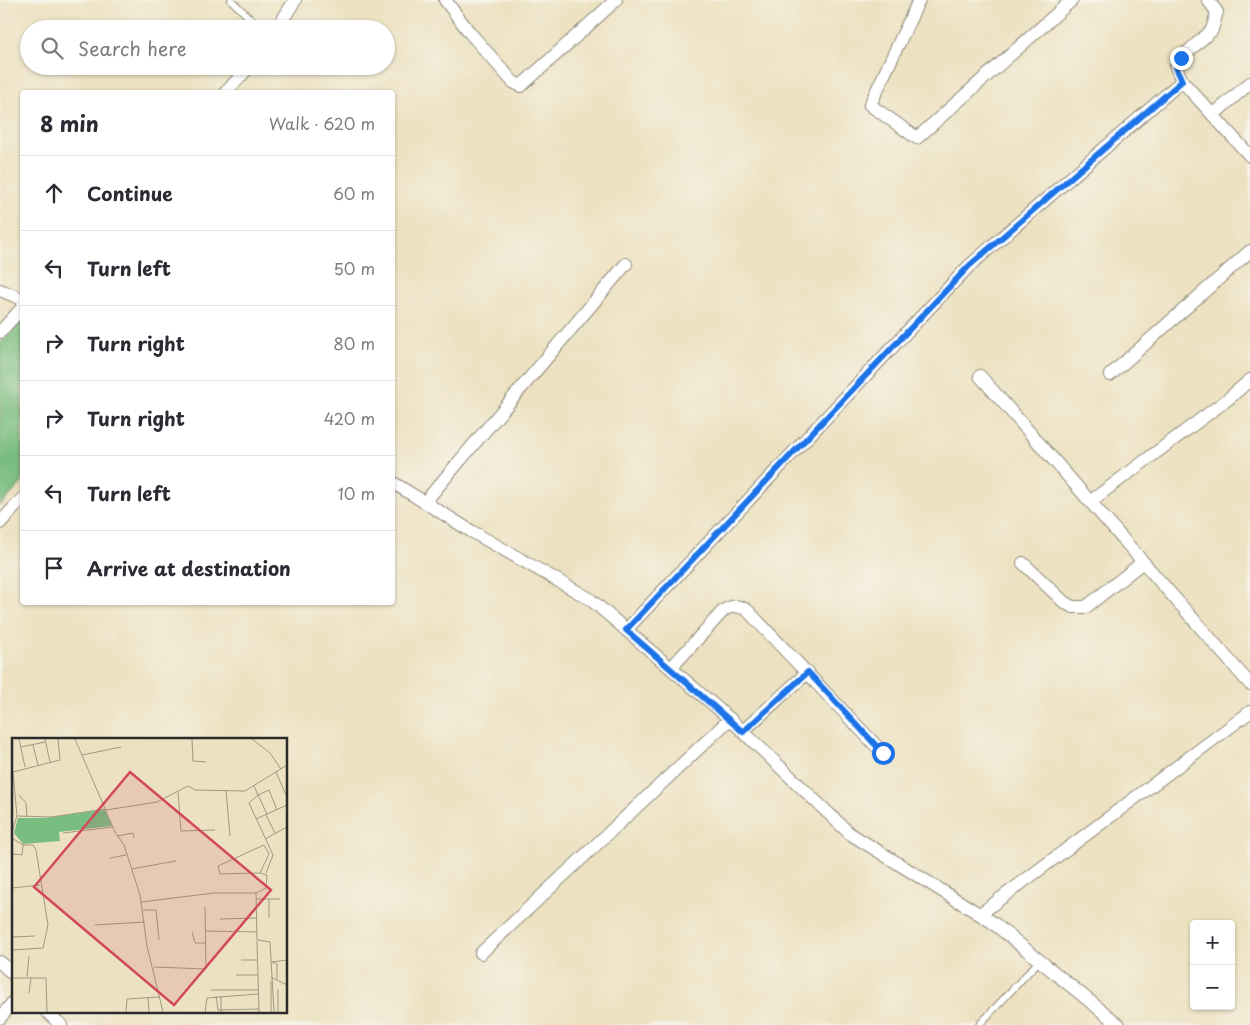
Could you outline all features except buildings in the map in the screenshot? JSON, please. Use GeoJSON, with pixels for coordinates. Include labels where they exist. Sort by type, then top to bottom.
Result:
{"type":"FeatureCollection","features":[{"type":"Feature","properties":{"kind":"street"},"geometry":{"type":"LineString","coordinates":[[283,20],[295,0]]}},
{"type":"Feature","properties":{"kind":"street"},"geometry":{"type":"LineString","coordinates":[[446,0],[470,33],[512,82],[520,86],[616,0]]}},
{"type":"Feature","properties":{"kind":"street"},"geometry":{"type":"LineString","coordinates":[[919,0],[870,105],[917,138],[1072,0]]}},
{"type":"Feature","properties":{"kind":"street"},"geometry":{"type":"LineString","coordinates":[[1208,0],[1217,12],[1212,30],[1181,58],[1176,67],[1182,81],[1250,156]]}},
{"type":"Feature","properties":{"kind":"street"},"geometry":{"type":"LineString","coordinates":[[228,90],[242,75]]}},
{"type":"Feature","properties":{"kind":"street"},"geometry":{"type":"LineString","coordinates":[[626,630],[969,266],[1182,81]]}},
{"type":"Feature","properties":{"kind":"street"},"geometry":{"type":"LineString","coordinates":[[1213,115],[1250,83]]}},
{"type":"Feature","properties":{"kind":"street"},"geometry":{"type":"LineString","coordinates":[[1110,375],[1250,251]]}},
{"type":"Feature","properties":{"kind":"street"},"geometry":{"type":"LineString","coordinates":[[425,502],[626,264]]}},
{"type":"Feature","properties":{"kind":"street"},"geometry":{"type":"LineString","coordinates":[[0,290],[20,298]]}},
{"type":"Feature","properties":{"kind":"street"},"geometry":{"type":"LineString","coordinates":[[0,332],[20,310]]}},
{"type":"Feature","properties":{"kind":"street"},"geometry":{"type":"LineString","coordinates":[[980,376],[1250,684]]}},
{"type":"Feature","properties":{"kind":"street"},"geometry":{"type":"LineString","coordinates":[[1091,501],[1228,399],[1250,380]]}},
{"type":"Feature","properties":{"kind":"street"},"geometry":{"type":"LineString","coordinates":[[395,484],[590,599],[730,719],[849,833],[980,914],[1119,1025]]}},
{"type":"Feature","properties":{"kind":"street"},"geometry":{"type":"LineString","coordinates":[[0,523],[20,501]]}},
{"type":"Feature","properties":{"kind":"street"},"geometry":{"type":"LineString","coordinates":[[1023,563],[1065,603],[1073,607],[1086,607],[1143,562]]}},
{"type":"Feature","properties":{"kind":"street"},"geometry":{"type":"LineString","coordinates":[[671,668],[723,611],[731,606],[747,610],[883,753]]}},
{"type":"Feature","properties":{"kind":"street"},"geometry":{"type":"LineString","coordinates":[[743,732],[808,672]]}},
{"type":"Feature","properties":{"kind":"street"},"geometry":{"type":"LineString","coordinates":[[980,914],[1250,712]]}},
{"type":"Feature","properties":{"kind":"street"},"geometry":{"type":"LineString","coordinates":[[481,953],[730,719]]}},
{"type":"Feature","properties":{"kind":"street"},"geometry":{"type":"LineString","coordinates":[[0,962],[12,973]]}},
{"type":"Feature","properties":{"kind":"street"},"geometry":{"type":"LineString","coordinates":[[0,1018],[12,1003]]}},
{"type":"Feature","properties":{"kind":"street"},"geometry":{"type":"LineString","coordinates":[[47,1012],[61,1025]]}},
{"type":"Feature","properties":{"kind":"lane"},"geometry":{"type":"LineString","coordinates":[[231,0],[252,20]]}},
{"type":"Feature","properties":{"kind":"lane"},"geometry":{"type":"LineString","coordinates":[[979,1025],[1040,960]]}},
{"type":"Feature","properties":{"kind":"green space"},"geometry":{"type":"Polygon","coordinates":[[[20,321],[20,485],[0,506],[0,344],[20,321]]]}},
{"type":"Feature","properties":{"kind":"route"},"geometry":{"type":"LineString","coordinates":[[883,753],[808,672],[743,732],[626,630],[969,266],[1182,81],[1176,67],[1181,58]]}}]}
